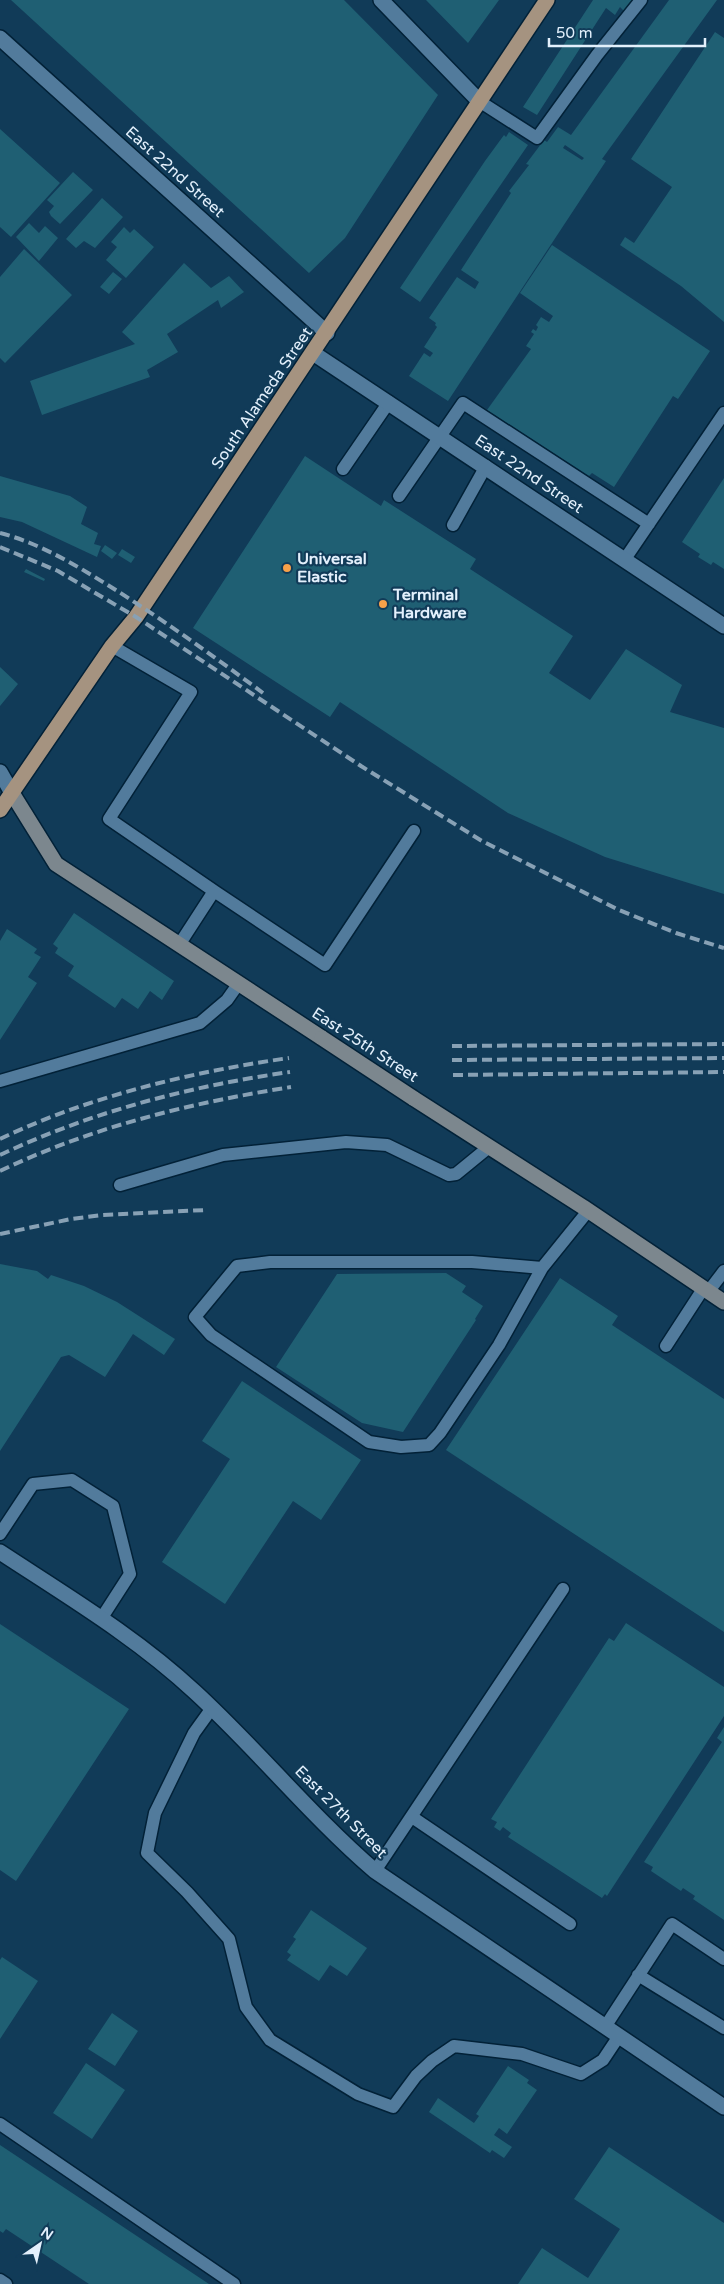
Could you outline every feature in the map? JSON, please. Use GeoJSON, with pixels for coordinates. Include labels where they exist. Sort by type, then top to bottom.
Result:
{"type":"FeatureCollection","features":[{"type":"Feature","properties":{"kind":"main road","name":"South Alameda Street"},"geometry":{"type":"LineString","coordinates":[[0,810],[112,646],[140,612],[547,0]]}},
{"type":"Feature","properties":{"kind":"street"},"geometry":{"type":"LineString","coordinates":[[381,0],[479,101]]}},
{"type":"Feature","properties":{"kind":"street","name":"East 22nd Street"},"geometry":{"type":"LineString","coordinates":[[0,38],[327,333]]}},
{"type":"Feature","properties":{"kind":"street","name":"East 22nd Street"},"geometry":{"type":"LineString","coordinates":[[313,353],[486,466],[724,626]]}},
{"type":"Feature","properties":{"kind":"street"},"geometry":{"type":"LineString","coordinates":[[0,772],[12,793]]}},
{"type":"Feature","properties":{"kind":"street","name":"East 25th Street"},"geometry":{"type":"LineString","coordinates":[[12,793],[56,864],[588,1211],[724,1302]]}},
{"type":"Feature","properties":{"kind":"street","name":"East 27th Street"},"geometry":{"type":"LineString","coordinates":[[0,1552],[101,1619],[161,1662],[212,1708],[341,1841],[375,1872],[724,2107]]}},
{"type":"Feature","properties":{"kind":"lane"},"geometry":{"type":"LineString","coordinates":[[479,101],[537,138],[597,55],[641,0]]}},
{"type":"Feature","properties":{"kind":"lane"},"geometry":{"type":"LineString","coordinates":[[343,469],[389,402]]}},
{"type":"Feature","properties":{"kind":"lane"},"geometry":{"type":"LineString","coordinates":[[399,496],[463,403],[649,524]]}},
{"type":"Feature","properties":{"kind":"lane"},"geometry":{"type":"LineString","coordinates":[[625,559],[724,412]]}},
{"type":"Feature","properties":{"kind":"lane"},"geometry":{"type":"LineString","coordinates":[[453,525],[486,466]]}},
{"type":"Feature","properties":{"kind":"lane"},"geometry":{"type":"LineString","coordinates":[[112,646],[191,692],[110,819],[325,965],[414,831]]}},
{"type":"Feature","properties":{"kind":"lane"},"geometry":{"type":"LineString","coordinates":[[179,945],[214,891]]}},
{"type":"Feature","properties":{"kind":"lane"},"geometry":{"type":"LineString","coordinates":[[0,1081],[200,1023],[227,1000],[238,983]]}},
{"type":"Feature","properties":{"kind":"lane"},"geometry":{"type":"LineString","coordinates":[[120,1185],[224,1155],[346,1142],[387,1145],[449,1175],[456,1174],[490,1147]]}},
{"type":"Feature","properties":{"kind":"lane"},"geometry":{"type":"LineString","coordinates":[[542,1268],[472,1262],[270,1262],[237,1266],[195,1317],[211,1335],[368,1442],[401,1447],[428,1445],[440,1432],[500,1345],[542,1268],[588,1211]]}},
{"type":"Feature","properties":{"kind":"lane"},"geometry":{"type":"LineString","coordinates":[[666,1346],[706,1290],[724,1271]]}},
{"type":"Feature","properties":{"kind":"lane"},"geometry":{"type":"LineString","coordinates":[[0,1534],[33,1484],[72,1480],[113,1506],[130,1574],[101,1619]]}},
{"type":"Feature","properties":{"kind":"lane"},"geometry":{"type":"LineString","coordinates":[[375,1872],[563,1589]]}},
{"type":"Feature","properties":{"kind":"lane"},"geometry":{"type":"LineString","coordinates":[[212,1708],[194,1733],[155,1813],[146,1854],[187,1892],[229,1939],[246,2007],[270,2040],[358,2094],[393,2107],[416,2076],[432,2061],[454,2046],[522,2054],[580,2074],[603,2060],[619,2036]]}},
{"type":"Feature","properties":{"kind":"lane"},"geometry":{"type":"LineString","coordinates":[[412,1817],[570,1924]]}},
{"type":"Feature","properties":{"kind":"lane"},"geometry":{"type":"LineString","coordinates":[[605,2027],[672,1924],[724,1959]]}},
{"type":"Feature","properties":{"kind":"lane"},"geometry":{"type":"LineString","coordinates":[[638,1975],[724,2028]]}},
{"type":"Feature","properties":{"kind":"lane"},"geometry":{"type":"LineString","coordinates":[[0,2124],[234,2284]]}},
{"type":"Feature","properties":{"kind":"lane"},"geometry":{"type":"LineString","coordinates":[[0,2280],[6,2284]]}},
{"type":"Feature","properties":{"kind":"building"},"geometry":{"type":"Polygon","coordinates":[[[11,0],[344,0],[438,95],[345,238],[309,273],[11,0]]]}},
{"type":"Feature","properties":{"kind":"building"},"geometry":{"type":"Polygon","coordinates":[[[426,0],[499,0],[468,43],[426,0]]]}},
{"type":"Feature","properties":{"kind":"building"},"geometry":{"type":"Polygon","coordinates":[[[593,0],[634,0],[625,12],[620,7],[615,15],[606,8],[537,115],[523,107],[593,0]]]}},
{"type":"Feature","properties":{"kind":"building"},"geometry":{"type":"Polygon","coordinates":[[[669,0],[717,0],[602,159],[606,161],[448,401],[409,376],[424,353],[430,357],[433,353],[424,347],[437,327],[436,323],[429,318],[457,277],[475,289],[479,282],[461,270],[511,193],[509,191],[529,165],[526,164],[544,140],[547,142],[558,127],[571,135],[669,0]],[[565,145],[563,148],[582,160],[584,158],[565,145]]]}},
{"type":"Feature","properties":{"kind":"building"},"geometry":{"type":"Polygon","coordinates":[[[715,32],[724,38],[724,322],[681,286],[620,245],[625,237],[634,243],[672,187],[631,159],[715,32]]]}},
{"type":"Feature","properties":{"kind":"building"},"geometry":{"type":"Polygon","coordinates":[[[0,129],[60,183],[11,237],[0,227],[0,129]]]}},
{"type":"Feature","properties":{"kind":"building"},"geometry":{"type":"Polygon","coordinates":[[[509,132],[528,145],[420,302],[400,288],[485,161],[504,135],[506,137],[509,132]]]}},
{"type":"Feature","properties":{"kind":"building"},"geometry":{"type":"Polygon","coordinates":[[[73,172],[93,190],[60,224],[51,216],[49,212],[54,206],[47,200],[73,172]]]}},
{"type":"Feature","properties":{"kind":"building"},"geometry":{"type":"Polygon","coordinates":[[[102,198],[123,217],[95,248],[84,241],[76,248],[66,239],[102,198]]]}},
{"type":"Feature","properties":{"kind":"building"},"geometry":{"type":"Polygon","coordinates":[[[29,223],[39,233],[45,226],[58,238],[39,261],[16,237],[29,223]]]}},
{"type":"Feature","properties":{"kind":"building"},"geometry":{"type":"Polygon","coordinates":[[[124,227],[130,233],[134,229],[154,247],[126,278],[106,260],[117,247],[111,242],[124,227]]]}},
{"type":"Feature","properties":{"kind":"building"},"geometry":{"type":"Polygon","coordinates":[[[552,245],[710,351],[678,399],[673,396],[614,487],[592,473],[589,476],[487,410],[531,349],[526,346],[534,334],[531,332],[533,329],[536,331],[538,327],[536,325],[541,317],[549,322],[553,316],[520,293],[552,245]]]}},
{"type":"Feature","properties":{"kind":"building"},"geometry":{"type":"Polygon","coordinates":[[[24,249],[72,295],[5,363],[0,358],[0,277],[24,249]]]}},
{"type":"Feature","properties":{"kind":"building"},"geometry":{"type":"Polygon","coordinates":[[[184,263],[211,288],[229,276],[244,292],[221,308],[218,300],[167,334],[178,352],[147,370],[150,377],[42,415],[30,381],[135,344],[122,332],[184,263]]]}},
{"type":"Feature","properties":{"kind":"building"},"geometry":{"type":"Polygon","coordinates":[[[113,272],[122,279],[109,294],[100,287],[113,272]]]}},
{"type":"Feature","properties":{"kind":"building"},"geometry":{"type":"Polygon","coordinates":[[[305,456],[381,506],[384,500],[476,559],[470,569],[573,636],[549,673],[590,700],[626,649],[682,685],[670,712],[724,728],[724,894],[605,857],[508,813],[340,702],[330,717],[193,628],[305,456]]]}},
{"type":"Feature","properties":{"kind":"building"},"geometry":{"type":"Polygon","coordinates":[[[0,476],[70,496],[87,507],[81,524],[98,533],[94,544],[101,546],[97,557],[22,522],[0,517],[0,476]]]}},
{"type":"Feature","properties":{"kind":"building"},"geometry":{"type":"Polygon","coordinates":[[[724,478],[724,569],[713,562],[711,565],[698,557],[700,554],[682,542],[724,478]]]}},
{"type":"Feature","properties":{"kind":"building"},"geometry":{"type":"Polygon","coordinates":[[[105,545],[117,553],[112,559],[101,551],[105,545]]]}},
{"type":"Feature","properties":{"kind":"building"},"geometry":{"type":"Polygon","coordinates":[[[122,549],[135,557],[131,563],[118,555],[122,549]]]}},
{"type":"Feature","properties":{"kind":"building"},"geometry":{"type":"Polygon","coordinates":[[[26,569],[45,579],[44,581],[24,572],[26,569]]]}},
{"type":"Feature","properties":{"kind":"building"},"geometry":{"type":"Polygon","coordinates":[[[0,667],[18,684],[0,706],[0,667]]]}},
{"type":"Feature","properties":{"kind":"building"},"geometry":{"type":"Polygon","coordinates":[[[74,913],[174,981],[162,1000],[150,991],[138,1009],[122,998],[115,1008],[68,976],[74,966],[55,953],[58,948],[53,944],[74,913]]]}},
{"type":"Feature","properties":{"kind":"building"},"geometry":{"type":"Polygon","coordinates":[[[7,929],[37,949],[34,953],[41,957],[28,977],[37,983],[0,1040],[0,941],[7,929]]]}},
{"type":"Feature","properties":{"kind":"building"},"geometry":{"type":"Polygon","coordinates":[[[0,1264],[37,1271],[48,1279],[51,1275],[84,1286],[117,1302],[175,1339],[164,1355],[133,1334],[105,1377],[69,1355],[61,1357],[0,1451],[0,1264]]]}},
{"type":"Feature","properties":{"kind":"building"},"geometry":{"type":"Polygon","coordinates":[[[446,1273],[466,1286],[462,1292],[483,1306],[476,1320],[403,1432],[362,1423],[276,1367],[337,1274],[446,1273]]]}},
{"type":"Feature","properties":{"kind":"building"},"geometry":{"type":"Polygon","coordinates":[[[560,1278],[618,1316],[612,1325],[724,1399],[724,1632],[446,1450],[560,1278]]]}},
{"type":"Feature","properties":{"kind":"building"},"geometry":{"type":"Polygon","coordinates":[[[242,1381],[361,1460],[321,1520],[293,1501],[225,1604],[162,1562],[230,1459],[202,1441],[242,1381]]]}},
{"type":"Feature","properties":{"kind":"building"},"geometry":{"type":"Polygon","coordinates":[[[626,1623],[724,1687],[724,1716],[607,1896],[605,1894],[602,1898],[508,1837],[511,1833],[503,1827],[500,1831],[494,1827],[497,1822],[491,1819],[609,1638],[614,1641],[626,1623]]]}},
{"type":"Feature","properties":{"kind":"building"},"geometry":{"type":"Polygon","coordinates":[[[0,1624],[129,1709],[16,1881],[0,1870],[0,1624]]]}},
{"type":"Feature","properties":{"kind":"building"},"geometry":{"type":"Polygon","coordinates":[[[724,1727],[724,1920],[693,1899],[695,1896],[683,1888],[681,1891],[651,1871],[653,1867],[644,1862],[722,1742],[717,1738],[724,1727]]]}},
{"type":"Feature","properties":{"kind":"building"},"geometry":{"type":"Polygon","coordinates":[[[311,1910],[367,1948],[347,1976],[330,1965],[319,1981],[287,1960],[291,1955],[287,1952],[296,1939],[293,1937],[311,1910]]]}},
{"type":"Feature","properties":{"kind":"building"},"geometry":{"type":"Polygon","coordinates":[[[2,1957],[38,1981],[0,2039],[0,1960],[2,1957]]]}},
{"type":"Feature","properties":{"kind":"building"},"geometry":{"type":"Polygon","coordinates":[[[112,2013],[138,2031],[115,2066],[88,2049],[112,2013]]]}},
{"type":"Feature","properties":{"kind":"building"},"geometry":{"type":"Polygon","coordinates":[[[86,2063],[125,2090],[92,2139],[53,2113],[86,2063]]]}},
{"type":"Feature","properties":{"kind":"building"},"geometry":{"type":"Polygon","coordinates":[[[508,2066],[529,2080],[527,2083],[537,2090],[507,2134],[499,2128],[494,2135],[512,2147],[504,2158],[492,2150],[490,2153],[429,2112],[438,2098],[474,2123],[479,2116],[476,2114],[508,2066]]]}},
{"type":"Feature","properties":{"kind":"building"},"geometry":{"type":"Polygon","coordinates":[[[0,2145],[209,2284],[89,2284],[6,2229],[3,2233],[0,2231],[0,2145]]]}},
{"type":"Feature","properties":{"kind":"building"},"geometry":{"type":"Polygon","coordinates":[[[609,2147],[724,2223],[724,2284],[518,2284],[542,2248],[588,2278],[620,2229],[574,2199],[609,2147]]]}},
{"type":"Feature","properties":{"kind":"railway"},"geometry":{"type":"LineString","coordinates":[[0,533],[47,550],[91,575],[138,604],[263,693]]}},
{"type":"Feature","properties":{"kind":"railway"},"geometry":{"type":"LineString","coordinates":[[0,547],[58,571],[136,617],[361,766],[482,841],[619,910],[676,933],[724,948]]}},
{"type":"Feature","properties":{"kind":"railway"},"geometry":{"type":"LineString","coordinates":[[452,1046],[724,1044]]}},
{"type":"Feature","properties":{"kind":"railway"},"geometry":{"type":"LineString","coordinates":[[0,1139],[69,1110],[105,1098],[178,1078],[289,1058]]}},
{"type":"Feature","properties":{"kind":"railway"},"geometry":{"type":"LineString","coordinates":[[452,1060],[724,1058]]}},
{"type":"Feature","properties":{"kind":"railway"},"geometry":{"type":"LineString","coordinates":[[0,1155],[70,1126],[142,1103],[215,1085],[290,1072]]}},
{"type":"Feature","properties":{"kind":"railway"},"geometry":{"type":"LineString","coordinates":[[453,1075],[724,1072]]}},
{"type":"Feature","properties":{"kind":"railway"},"geometry":{"type":"LineString","coordinates":[[0,1171],[35,1155],[142,1118],[253,1093],[291,1087]]}},
{"type":"Feature","properties":{"kind":"railway"},"geometry":{"type":"LineString","coordinates":[[0,1234],[71,1219],[102,1215],[206,1210]]}},
{"type":"Feature","properties":{"kind":"place","name":"Universal Elastic"},"geometry":{"type":"Point","coordinates":[287,568]}},
{"type":"Feature","properties":{"kind":"place","name":"Terminal Hardware"},"geometry":{"type":"Point","coordinates":[383,604]}}]}
